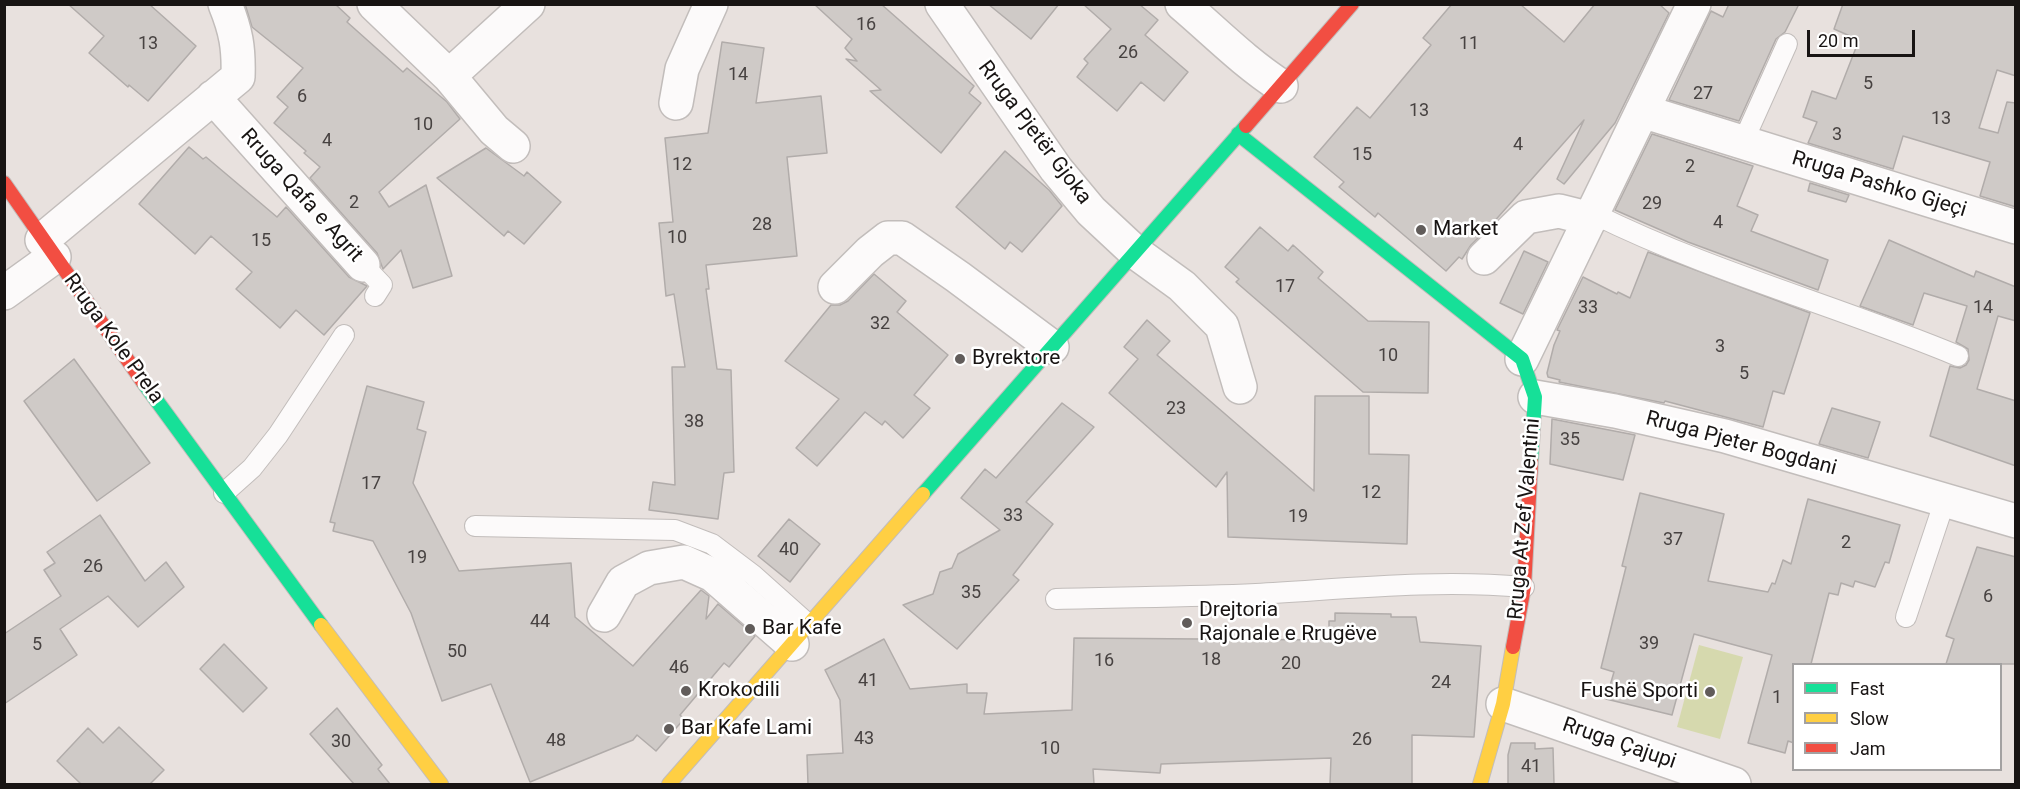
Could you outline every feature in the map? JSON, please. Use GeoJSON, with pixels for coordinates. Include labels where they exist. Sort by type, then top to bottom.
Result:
{"type":"FeatureCollection","features":[{"type":"Feature","properties":{"kind":"street"},"geometry":{"type":"LineString","coordinates":[[4,293],[48,248],[237,76],[238,50],[234,27],[225,4]]}},
{"type":"Feature","properties":{"kind":"street"},"geometry":{"type":"LineString","coordinates":[[374,4],[449,76],[494,130],[513,146]]}},
{"type":"Feature","properties":{"kind":"street"},"geometry":{"type":"LineString","coordinates":[[449,76],[528,4]]}},
{"type":"Feature","properties":{"kind":"street"},"geometry":{"type":"LineString","coordinates":[[676,103],[682,69],[711,4]]}},
{"type":"Feature","properties":{"kind":"street","name":"Rruga Pjetër Gjoka"},"geometry":{"type":"LineString","coordinates":[[942,4],[1056,169],[1091,211],[1135,252],[1182,286],[1222,326],[1240,387]]}},
{"type":"Feature","properties":{"kind":"street"},"geometry":{"type":"LineString","coordinates":[[1182,4],[1204,15],[1232,51],[1281,86]]}},
{"type":"Feature","properties":{"kind":"street"},"geometry":{"type":"LineString","coordinates":[[669,784],[1352,4]]}},
{"type":"Feature","properties":{"kind":"street"},"geometry":{"type":"LineString","coordinates":[[1238,134],[1522,359],[1694,4]]}},
{"type":"Feature","properties":{"kind":"street","name":"Rruga Qafa e Agrit"},"geometry":{"type":"LineString","coordinates":[[213,97],[363,265]]}},
{"type":"Feature","properties":{"kind":"street","name":"Rruga Pashko Gjeçi"},"geometry":{"type":"LineString","coordinates":[[1642,111],[2016,227]]}},
{"type":"Feature","properties":{"kind":"street","name":"Rruga Kole Prela"},"geometry":{"type":"LineString","coordinates":[[4,183],[224,493],[441,784]]}},
{"type":"Feature","properties":{"kind":"street"},"geometry":{"type":"LineString","coordinates":[[1484,258],[1526,217],[1558,212],[1592,216]]}},
{"type":"Feature","properties":{"kind":"street"},"geometry":{"type":"LineString","coordinates":[[835,287],[870,252],[888,238],[902,238],[967,283],[1052,347]]}},
{"type":"Feature","properties":{"kind":"street","name":"Rruga At Zef Valentini"},"geometry":{"type":"LineString","coordinates":[[1480,784],[1503,704],[1524,587],[1535,397],[1522,359]]}},
{"type":"Feature","properties":{"kind":"street","name":"Rruga Pjeter Bogdani"},"geometry":{"type":"LineString","coordinates":[[1535,397],[1615,411],[1725,436],[2016,521]]}},
{"type":"Feature","properties":{"kind":"street"},"geometry":{"type":"LineString","coordinates":[[604,615],[623,582],[649,568],[684,562],[713,575],[801,634]]}},
{"type":"Feature","properties":{"kind":"street","name":"Rruga Çajupi"},"geometry":{"type":"LineString","coordinates":[[1503,704],[1734,784]]}},
{"type":"Feature","properties":{"kind":"lane"},"geometry":{"type":"LineString","coordinates":[[1743,142],[1787,44]]}},
{"type":"Feature","properties":{"kind":"lane"},"geometry":{"type":"LineString","coordinates":[[1592,216],[1775,289],[1959,356]]}},
{"type":"Feature","properties":{"kind":"lane","name":"Rruga Qafa e Agrit"},"geometry":{"type":"LineString","coordinates":[[363,265],[382,285],[375,296]]}},
{"type":"Feature","properties":{"kind":"lane"},"geometry":{"type":"LineString","coordinates":[[224,493],[252,468],[278,435],[344,335]]}},
{"type":"Feature","properties":{"kind":"lane"},"geometry":{"type":"LineString","coordinates":[[1906,617],[1945,500]]}},
{"type":"Feature","properties":{"kind":"lane"},"geometry":{"type":"LineString","coordinates":[[475,526],[675,530],[712,544],[753,575],[801,634]]}},
{"type":"Feature","properties":{"kind":"lane"},"geometry":{"type":"LineString","coordinates":[[1056,599],[1245,594],[1332,587],[1479,583],[1524,587]]}},
{"type":"Feature","properties":{"kind":"green space","name":"Fushë Sporti"},"geometry":{"type":"Polygon","coordinates":[[[1699,645],[1743,657],[1720,739],[1677,727],[1699,645]]]}},
{"type":"Feature","properties":{"kind":"building"},"geometry":{"type":"Polygon","coordinates":[[[68,4],[149,4],[196,46],[148,101],[89,53],[104,36],[68,4]]]}},
{"type":"Feature","properties":{"kind":"building"},"geometry":{"type":"Polygon","coordinates":[[[245,4],[335,4],[350,18],[347,22],[403,72],[407,68],[447,102],[460,119],[379,192],[389,207],[426,185],[452,276],[413,288],[401,250],[383,269],[377,253],[310,178],[320,167],[304,153],[306,151],[274,123],[288,107],[277,97],[303,68],[252,27],[245,4]]]}},
{"type":"Feature","properties":{"kind":"building"},"geometry":{"type":"Polygon","coordinates":[[[814,4],[881,4],[974,86],[969,93],[981,103],[941,153],[870,91],[881,90],[846,59],[857,61],[845,48],[852,39],[814,4]]]}},
{"type":"Feature","properties":{"kind":"building"},"geometry":{"type":"Polygon","coordinates":[[[988,4],[1059,4],[1031,39],[988,4]]]}},
{"type":"Feature","properties":{"kind":"building"},"geometry":{"type":"Polygon","coordinates":[[[1083,4],[1139,4],[1158,20],[1145,35],[1188,72],[1164,101],[1141,82],[1117,111],[1077,77],[1088,63],[1084,59],[1111,29],[1083,4]]]}},
{"type":"Feature","properties":{"kind":"building"},"geometry":{"type":"Polygon","coordinates":[[[1452,4],[1520,4],[1564,42],[1595,4],[1659,4],[1669,13],[1615,123],[1564,184],[1557,179],[1584,120],[1471,245],[1462,259],[1459,257],[1446,271],[1378,213],[1375,217],[1339,187],[1344,182],[1314,157],[1357,107],[1370,118],[1431,45],[1423,38],[1452,4]]]}},
{"type":"Feature","properties":{"kind":"building"},"geometry":{"type":"Polygon","coordinates":[[[1729,4],[1799,4],[1785,32],[1776,39],[1739,121],[1669,100],[1711,11],[1723,17],[1729,4]]]}},
{"type":"Feature","properties":{"kind":"building"},"geometry":{"type":"Polygon","coordinates":[[[1843,4],[2016,4],[2016,76],[1997,70],[1979,128],[1998,133],[2007,102],[2016,103],[2016,207],[1980,196],[1990,162],[1903,136],[1893,169],[1808,143],[1817,122],[1803,117],[1812,91],[1836,99],[1859,40],[1834,29],[1843,4]]]}},
{"type":"Feature","properties":{"kind":"building"},"geometry":{"type":"Polygon","coordinates":[[[722,42],[764,48],[756,103],[821,96],[827,153],[787,157],[797,256],[706,265],[709,289],[706,289],[717,369],[731,370],[734,472],[724,473],[718,519],[649,510],[653,482],[675,485],[672,367],[685,367],[674,294],[666,296],[659,223],[673,222],[665,138],[708,133],[722,42]]]}},
{"type":"Feature","properties":{"kind":"building"},"geometry":{"type":"Polygon","coordinates":[[[1652,134],[1753,166],[1737,206],[1758,215],[1751,231],[1828,260],[1818,290],[1688,242],[1615,210],[1652,134]]]}},
{"type":"Feature","properties":{"kind":"building"},"geometry":{"type":"Polygon","coordinates":[[[189,147],[203,159],[206,157],[277,217],[286,207],[349,277],[367,286],[324,335],[296,310],[280,328],[236,289],[252,272],[211,236],[195,254],[139,204],[189,147]]]}},
{"type":"Feature","properties":{"kind":"building"},"geometry":{"type":"Polygon","coordinates":[[[486,148],[524,176],[527,172],[561,202],[524,244],[508,231],[504,236],[437,178],[486,148]]]}},
{"type":"Feature","properties":{"kind":"building"},"geometry":{"type":"Polygon","coordinates":[[[1005,151],[1049,190],[1062,206],[1022,252],[1010,242],[1005,249],[956,207],[1005,151]]]}},
{"type":"Feature","properties":{"kind":"building"},"geometry":{"type":"Polygon","coordinates":[[[1810,183],[1849,195],[1846,202],[1808,191],[1810,183]]]}},
{"type":"Feature","properties":{"kind":"building"},"geometry":{"type":"Polygon","coordinates":[[[1260,227],[1288,251],[1293,245],[1323,272],[1318,278],[1368,321],[1429,322],[1428,393],[1363,392],[1236,282],[1239,279],[1225,267],[1260,227]]]}},
{"type":"Feature","properties":{"kind":"building"},"geometry":{"type":"Polygon","coordinates":[[[1889,240],[1974,277],[1976,271],[2016,287],[2016,321],[1998,316],[1977,389],[2016,401],[2016,466],[1930,436],[1950,366],[1960,368],[1969,360],[1968,349],[1956,342],[1967,306],[1924,293],[1913,325],[1860,306],[1889,240]]]}},
{"type":"Feature","properties":{"kind":"building"},"geometry":{"type":"Polygon","coordinates":[[[1524,251],[1548,262],[1523,314],[1500,303],[1524,251]]]}},
{"type":"Feature","properties":{"kind":"building"},"geometry":{"type":"Polygon","coordinates":[[[1648,252],[1810,313],[1784,394],[1773,391],[1763,427],[1665,401],[1664,403],[1559,382],[1560,380],[1548,377],[1554,345],[1560,331],[1557,330],[1583,277],[1630,298],[1648,252]]]}},
{"type":"Feature","properties":{"kind":"building"},"geometry":{"type":"Polygon","coordinates":[[[874,274],[906,301],[897,312],[948,355],[914,395],[930,408],[903,438],[885,421],[882,425],[865,412],[817,466],[796,448],[839,399],[785,361],[831,305],[840,305],[848,301],[874,274]]]}},
{"type":"Feature","properties":{"kind":"building"},"geometry":{"type":"Polygon","coordinates":[[[1147,320],[1170,341],[1157,355],[1314,491],[1315,396],[1369,396],[1369,454],[1409,455],[1407,544],[1228,537],[1227,472],[1216,487],[1109,393],[1138,359],[1124,347],[1147,320]]]}},
{"type":"Feature","properties":{"kind":"building"},"geometry":{"type":"Polygon","coordinates":[[[74,359],[150,463],[97,501],[24,401],[74,359]]]}},
{"type":"Feature","properties":{"kind":"building"},"geometry":{"type":"Polygon","coordinates":[[[367,386],[424,402],[417,429],[426,432],[413,483],[459,571],[571,563],[575,617],[633,666],[701,590],[709,596],[706,619],[718,604],[755,636],[729,667],[724,663],[680,715],[684,719],[656,751],[637,735],[633,740],[530,782],[491,684],[442,701],[411,613],[373,541],[333,531],[335,523],[330,522],[367,386]]]}},
{"type":"Feature","properties":{"kind":"building"},"geometry":{"type":"Polygon","coordinates":[[[1062,403],[1094,427],[1026,502],[1053,524],[1013,575],[1019,580],[957,649],[903,605],[933,594],[940,572],[952,568],[958,554],[1000,530],[961,498],[985,469],[996,478],[1062,403]]]}},
{"type":"Feature","properties":{"kind":"building"},"geometry":{"type":"Polygon","coordinates":[[[1832,408],[1880,422],[1868,458],[1819,444],[1832,408]]]}},
{"type":"Feature","properties":{"kind":"building"},"geometry":{"type":"Polygon","coordinates":[[[1552,419],[1635,435],[1623,480],[1550,464],[1552,419]]]}},
{"type":"Feature","properties":{"kind":"building"},"geometry":{"type":"Polygon","coordinates":[[[1640,493],[1724,514],[1708,581],[1768,592],[1772,583],[1775,584],[1783,560],[1791,564],[1808,499],[1900,525],[1889,563],[1885,562],[1875,587],[1855,581],[1853,587],[1841,583],[1838,595],[1829,593],[1811,663],[1792,663],[1792,742],[1788,741],[1785,753],[1748,743],[1772,655],[1694,634],[1672,715],[1606,699],[1614,672],[1601,668],[1626,567],[1622,566],[1640,493]]]}},
{"type":"Feature","properties":{"kind":"building"},"geometry":{"type":"Polygon","coordinates":[[[100,515],[145,581],[166,562],[184,587],[138,627],[108,596],[60,629],[77,655],[4,704],[4,634],[61,596],[44,570],[55,563],[47,552],[100,515]]]}},
{"type":"Feature","properties":{"kind":"building"},"geometry":{"type":"Polygon","coordinates":[[[789,519],[820,544],[790,582],[758,556],[789,519]]]}},
{"type":"Feature","properties":{"kind":"building"},"geometry":{"type":"Polygon","coordinates":[[[1977,547],[2016,557],[2016,664],[1946,663],[1954,639],[1946,636],[1977,547]]]}},
{"type":"Feature","properties":{"kind":"building"},"geometry":{"type":"Polygon","coordinates":[[[1335,613],[1416,617],[1420,642],[1481,646],[1474,737],[1412,735],[1412,784],[1330,784],[1331,758],[1161,764],[1160,773],[1093,769],[1094,784],[808,784],[807,755],[843,753],[840,700],[825,670],[884,639],[910,689],[967,684],[967,693],[987,693],[984,714],[1072,710],[1074,638],[1329,640],[1329,621],[1335,621],[1335,613]]]}},
{"type":"Feature","properties":{"kind":"building"},"geometry":{"type":"Polygon","coordinates":[[[224,644],[267,688],[243,712],[200,669],[224,644]]]}},
{"type":"Feature","properties":{"kind":"building"},"geometry":{"type":"Polygon","coordinates":[[[337,708],[382,765],[378,769],[390,784],[354,784],[310,734],[337,708]]]}},
{"type":"Feature","properties":{"kind":"building"},"geometry":{"type":"Polygon","coordinates":[[[119,727],[164,770],[150,784],[81,784],[57,761],[88,728],[103,743],[119,727]]]}},
{"type":"Feature","properties":{"kind":"building"},"geometry":{"type":"Polygon","coordinates":[[[1511,743],[1535,743],[1535,749],[1553,748],[1554,784],[1508,784],[1508,755],[1511,743]]]}},
{"type":"Feature","properties":{"kind":"traffic: fast"},"geometry":{"type":"LineString","coordinates":[[923,494],[1246,126]]}},
{"type":"Feature","properties":{"kind":"traffic: fast"},"geometry":{"type":"LineString","coordinates":[[1238,134],[1522,359],[1535,397],[1531,461]]}},
{"type":"Feature","properties":{"kind":"traffic: fast"},"geometry":{"type":"LineString","coordinates":[[143,382],[321,625]]}},
{"type":"Feature","properties":{"kind":"traffic: slow"},"geometry":{"type":"LineString","coordinates":[[669,784],[923,494]]}},
{"type":"Feature","properties":{"kind":"traffic: slow"},"geometry":{"type":"LineString","coordinates":[[321,625],[441,784]]}},
{"type":"Feature","properties":{"kind":"traffic: slow"},"geometry":{"type":"LineString","coordinates":[[1480,784],[1503,704],[1513,647]]}},
{"type":"Feature","properties":{"kind":"traffic: jam"},"geometry":{"type":"LineString","coordinates":[[1246,126],[1352,4]]}},
{"type":"Feature","properties":{"kind":"traffic: jam"},"geometry":{"type":"LineString","coordinates":[[4,183],[143,382]]}},
{"type":"Feature","properties":{"kind":"traffic: jam"},"geometry":{"type":"LineString","coordinates":[[1513,647],[1524,587],[1531,461]]}},
{"type":"Feature","properties":{"kind":"place","name":"Market"},"geometry":{"type":"Point","coordinates":[1421,230]}},
{"type":"Feature","properties":{"kind":"place","name":"Byrektore"},"geometry":{"type":"Point","coordinates":[960,359]}},
{"type":"Feature","properties":{"kind":"place","name":"Drejtoria Rajonale e Rrugëve"},"geometry":{"type":"Point","coordinates":[1187,623]}},
{"type":"Feature","properties":{"kind":"place","name":"Bar Kafe"},"geometry":{"type":"Point","coordinates":[750,629]}},
{"type":"Feature","properties":{"kind":"place","name":"Krokodili"},"geometry":{"type":"Point","coordinates":[686,691]}},
{"type":"Feature","properties":{"kind":"place","name":"Fushë Sporti"},"geometry":{"type":"Point","coordinates":[1710,692]}},
{"type":"Feature","properties":{"kind":"place","name":"Bar Kafe Lami"},"geometry":{"type":"Point","coordinates":[669,729]}}]}
